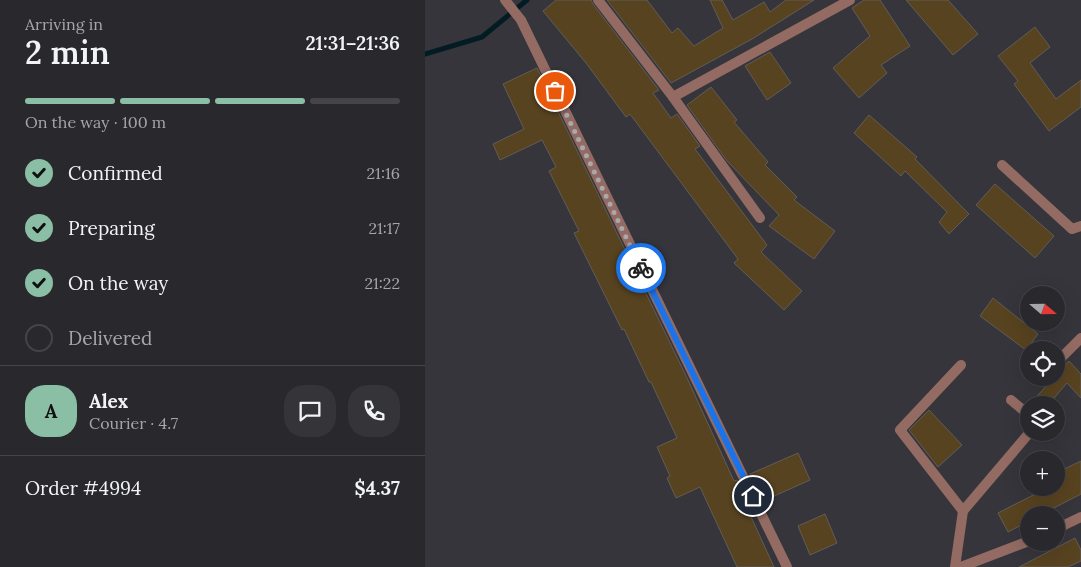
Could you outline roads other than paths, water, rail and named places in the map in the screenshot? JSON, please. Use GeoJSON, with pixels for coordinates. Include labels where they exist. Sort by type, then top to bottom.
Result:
{"type":"FeatureCollection","features":[{"type":"Feature","properties":{"kind":"street"},"geometry":{"type":"LineString","coordinates":[[505,0],[521,20],[787,567]]}},
{"type":"Feature","properties":{"kind":"street"},"geometry":{"type":"LineString","coordinates":[[598,0],[673,98],[760,218]]}},
{"type":"Feature","properties":{"kind":"street"},"geometry":{"type":"LineString","coordinates":[[673,98],[850,0]]}},
{"type":"Feature","properties":{"kind":"street"},"geometry":{"type":"LineString","coordinates":[[1002,164],[1072,229],[1081,226]]}},
{"type":"Feature","properties":{"kind":"street"},"geometry":{"type":"LineString","coordinates":[[1065,354],[1081,338]]}},
{"type":"Feature","properties":{"kind":"street"},"geometry":{"type":"LineString","coordinates":[[961,365],[900,430],[963,511]]}},
{"type":"Feature","properties":{"kind":"street"},"geometry":{"type":"LineString","coordinates":[[1011,400],[1020,408]]}},
{"type":"Feature","properties":{"kind":"street"},"geometry":{"type":"LineString","coordinates":[[955,567],[963,511],[1022,441]]}},
{"type":"Feature","properties":{"kind":"street"},"geometry":{"type":"LineString","coordinates":[[1065,525],[1081,517]]}},
{"type":"Feature","properties":{"kind":"street"},"geometry":{"type":"LineString","coordinates":[[961,567],[1020,544]]}},
{"type":"Feature","properties":{"kind":"waterway"},"geometry":{"type":"LineString","coordinates":[[425,54],[482,37],[527,0]]}}]}
